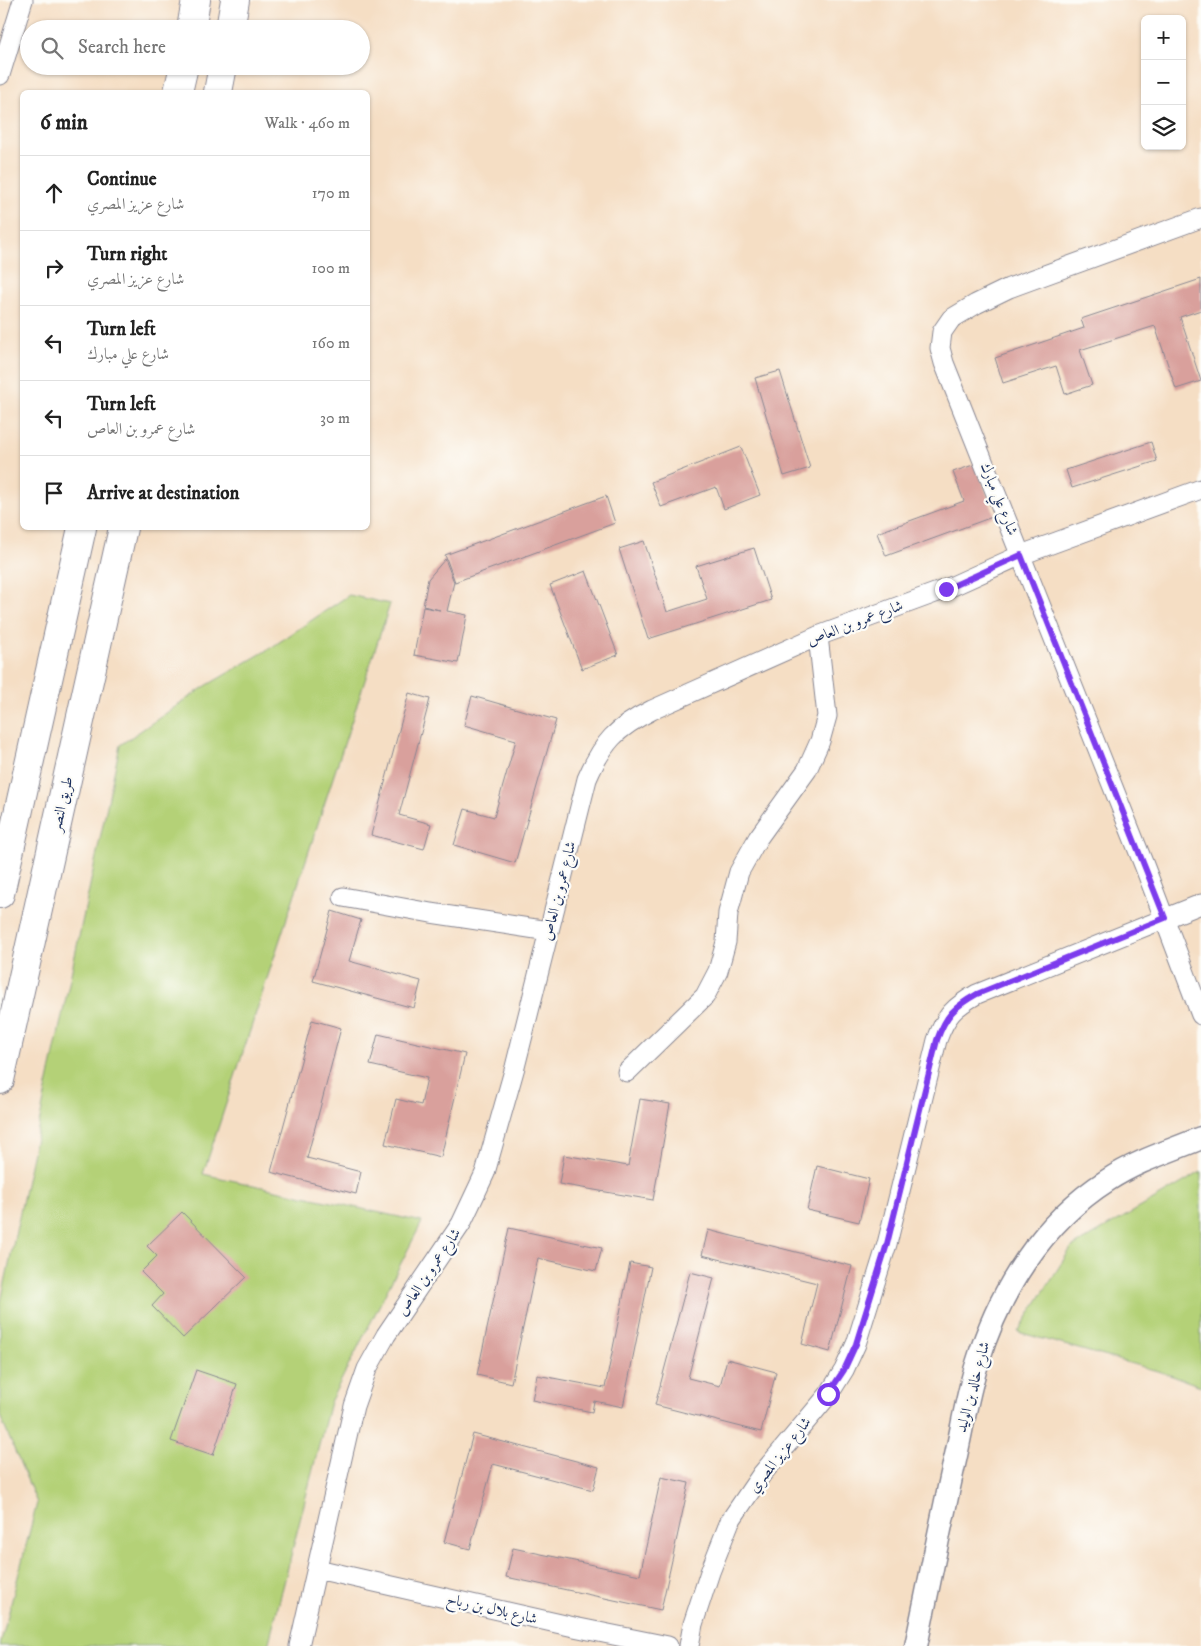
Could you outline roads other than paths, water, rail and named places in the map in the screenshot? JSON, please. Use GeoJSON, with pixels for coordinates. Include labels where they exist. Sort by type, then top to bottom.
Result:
{"type":"FeatureCollection","features":[{"type":"Feature","properties":{"kind":"highway"},"geometry":{"type":"LineString","coordinates":[[193,20],[196,0]]}},
{"type":"Feature","properties":{"kind":"highway"},"geometry":{"type":"LineString","coordinates":[[232,20],[235,0]]}},
{"type":"Feature","properties":{"kind":"highway"},"geometry":{"type":"LineString","coordinates":[[178,90],[182,75]]}},
{"type":"Feature","properties":{"kind":"highway"},"geometry":{"type":"LineString","coordinates":[[218,90],[221,75]]}},
{"type":"Feature","properties":{"kind":"highway"},"geometry":{"type":"LineString","coordinates":[[0,894],[82,530]]}},
{"type":"Feature","properties":{"kind":"highway","name":"طريق النصر"},"geometry":{"type":"LineString","coordinates":[[0,1080],[74,755],[123,530]]}},
{"type":"Feature","properties":{"kind":"highway"},"geometry":{"type":"LineString","coordinates":[[34,744],[74,755]]}},
{"type":"Feature","properties":{"kind":"street"},"geometry":{"type":"LineString","coordinates":[[0,76],[24,0]]}},
{"type":"Feature","properties":{"kind":"street","name":"شارع علي مبارك"},"geometry":{"type":"LineString","coordinates":[[1201,218],[1009,288],[976,304],[951,319],[942,332],[940,348],[944,363],[1165,918],[1201,1015]]}},
{"type":"Feature","properties":{"kind":"street","name":"شارع عمرو بن العاص"},"geometry":{"type":"LineString","coordinates":[[299,1646],[354,1406],[367,1369],[386,1334],[461,1224],[484,1173],[514,1067],[587,779],[597,756],[611,737],[630,721],[652,710],[818,636],[946,589],[1021,555],[1201,489]]}},
{"type":"Feature","properties":{"kind":"street"},"geometry":{"type":"LineString","coordinates":[[627,1072],[704,996],[718,971],[726,942],[728,913],[738,872],[758,838],[807,770],[820,741],[827,716],[818,636]]}},
{"type":"Feature","properties":{"kind":"street"},"geometry":{"type":"LineString","coordinates":[[343,897],[549,931]]}},
{"type":"Feature","properties":{"kind":"street","name":"شارع عزيز المصري"},"geometry":{"type":"LineString","coordinates":[[689,1646],[693,1624],[710,1572],[730,1521],[762,1474],[828,1394],[844,1370],[856,1344],[887,1244],[937,1040],[943,1023],[951,1011],[962,1002],[977,994],[1201,904]]}},
{"type":"Feature","properties":{"kind":"street","name":"شارع خالد بن الوليد"},"geometry":{"type":"LineString","coordinates":[[916,1646],[941,1521],[976,1365],[998,1306],[1024,1262],[1069,1210],[1108,1180],[1148,1159],[1201,1138]]}},
{"type":"Feature","properties":{"kind":"street","name":"شارع بلال بن رباح"},"geometry":{"type":"LineString","coordinates":[[317,1569],[574,1628],[668,1646]]}}]}
